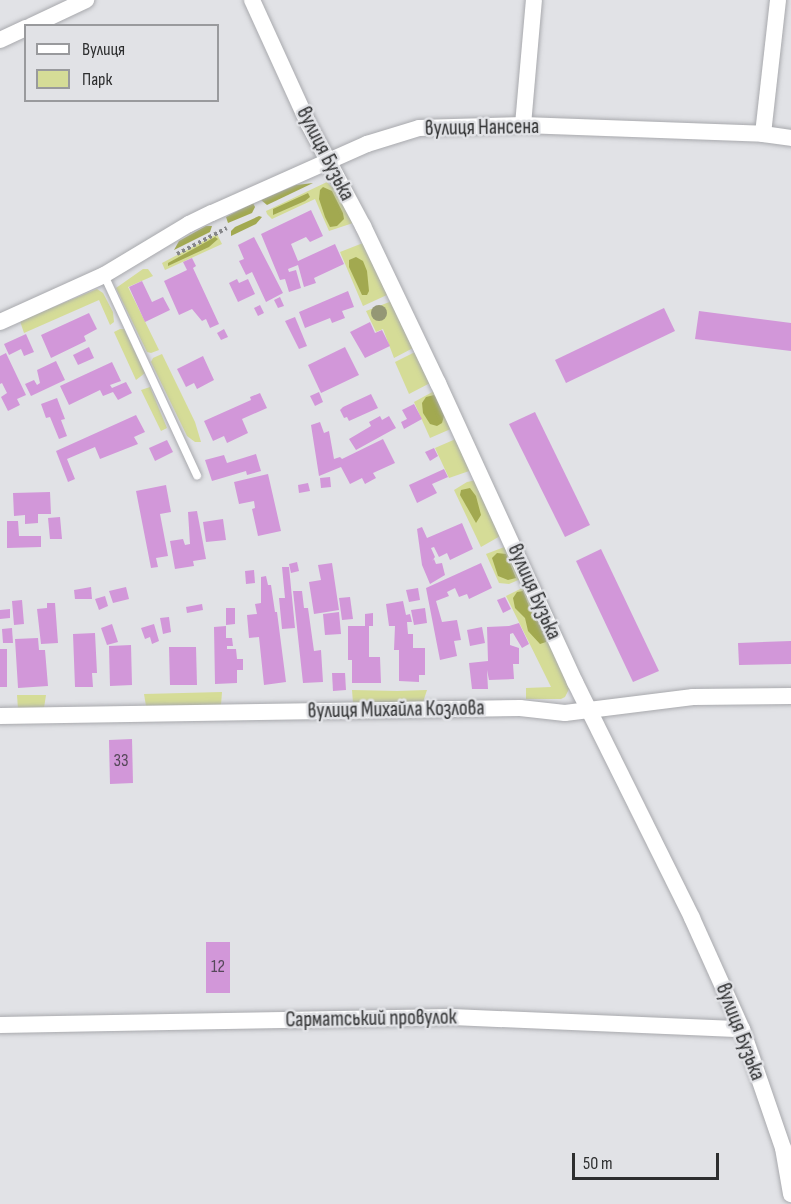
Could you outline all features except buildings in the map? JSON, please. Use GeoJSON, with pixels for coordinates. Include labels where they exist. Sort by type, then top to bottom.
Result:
{"type":"FeatureCollection","features":[{"type":"Feature","properties":{"kind":"street"},"geometry":{"type":"LineString","coordinates":[[36,24],[86,0]]}},
{"type":"Feature","properties":{"kind":"street","name":"вулиця Бузька"},"geometry":{"type":"LineString","coordinates":[[252,0],[328,162],[363,226],[438,383],[589,710],[687,908],[742,1029],[783,1148],[791,1194]]}},
{"type":"Feature","properties":{"kind":"street"},"geometry":{"type":"LineString","coordinates":[[523,125],[534,0]]}},
{"type":"Feature","properties":{"kind":"street"},"geometry":{"type":"LineString","coordinates":[[763,134],[778,0]]}},
{"type":"Feature","properties":{"kind":"street"},"geometry":{"type":"LineString","coordinates":[[0,40],[24,29]]}},
{"type":"Feature","properties":{"kind":"street","name":"вулиця Нансена"},"geometry":{"type":"LineString","coordinates":[[0,322],[104,275],[189,224],[368,144],[419,128],[523,125],[763,134],[791,138]]}},
{"type":"Feature","properties":{"kind":"street","name":"вулиця Михайла Козлова"},"geometry":{"type":"LineString","coordinates":[[0,716],[520,708],[565,713],[716,696],[791,696]]}},
{"type":"Feature","properties":{"kind":"street","name":"Сарматський провулок"},"geometry":{"type":"LineString","coordinates":[[0,1025],[452,1017],[742,1029]]}},
{"type":"Feature","properties":{"kind":"lane"},"geometry":{"type":"LineString","coordinates":[[104,275],[197,475]]}},
{"type":"Feature","properties":{"kind":"green space"},"geometry":{"type":"Polygon","coordinates":[[[327,182],[337,192],[353,223],[329,231],[315,199],[272,219],[267,214],[266,211],[327,182]]]}},
{"type":"Feature","properties":{"kind":"green space"},"geometry":{"type":"Polygon","coordinates":[[[313,183],[267,205],[261,200],[296,185],[313,183]]]}},
{"type":"Feature","properties":{"kind":"green space"},"geometry":{"type":"Polygon","coordinates":[[[323,187],[332,191],[343,213],[344,219],[337,226],[330,227],[325,217],[319,199],[320,190],[323,187]]]}},
{"type":"Feature","properties":{"kind":"green space"},"geometry":{"type":"Polygon","coordinates":[[[308,193],[310,197],[305,201],[273,215],[273,209],[308,193]]]}},
{"type":"Feature","properties":{"kind":"green space"},"geometry":{"type":"Polygon","coordinates":[[[253,203],[255,207],[252,213],[228,223],[226,217],[253,203]]]}},
{"type":"Feature","properties":{"kind":"green space"},"geometry":{"type":"Polygon","coordinates":[[[259,216],[262,217],[256,224],[231,236],[231,231],[235,227],[259,216]]]}},
{"type":"Feature","properties":{"kind":"green space"},"geometry":{"type":"Polygon","coordinates":[[[206,226],[212,226],[210,232],[174,250],[179,241],[206,226]]]}},
{"type":"Feature","properties":{"kind":"green space"},"geometry":{"type":"Polygon","coordinates":[[[217,234],[222,244],[165,270],[162,263],[217,234]]]}},
{"type":"Feature","properties":{"kind":"green space"},"geometry":{"type":"Polygon","coordinates":[[[215,237],[218,239],[209,247],[168,266],[168,263],[215,237]]]}},
{"type":"Feature","properties":{"kind":"green space"},"geometry":{"type":"Polygon","coordinates":[[[363,243],[389,294],[363,306],[340,252],[363,243]]]}},
{"type":"Feature","properties":{"kind":"green space"},"geometry":{"type":"Polygon","coordinates":[[[356,257],[363,261],[367,271],[369,291],[367,295],[362,295],[349,267],[349,260],[356,257]]]}},
{"type":"Feature","properties":{"kind":"green space"},"geometry":{"type":"Polygon","coordinates":[[[143,269],[148,269],[153,276],[128,287],[159,350],[151,353],[147,352],[116,288],[143,269]]]}},
{"type":"Feature","properties":{"kind":"green space"},"geometry":{"type":"Polygon","coordinates":[[[97,289],[103,293],[113,312],[114,322],[110,325],[99,300],[24,333],[20,321],[97,289]]]}},
{"type":"Feature","properties":{"kind":"green space"},"geometry":{"type":"Polygon","coordinates":[[[392,301],[415,347],[394,358],[383,329],[376,332],[366,311],[392,301]]]}},
{"type":"Feature","properties":{"kind":"green space"},"geometry":{"type":"Polygon","coordinates":[[[124,329],[145,373],[136,380],[114,332],[124,329]]]}},
{"type":"Feature","properties":{"kind":"green space"},"geometry":{"type":"Polygon","coordinates":[[[417,351],[432,382],[409,394],[395,362],[417,351]]]}},
{"type":"Feature","properties":{"kind":"green space"},"geometry":{"type":"Polygon","coordinates":[[[162,354],[195,422],[201,442],[195,442],[187,436],[151,362],[153,358],[162,354]]]}},
{"type":"Feature","properties":{"kind":"green space"},"geometry":{"type":"Polygon","coordinates":[[[150,387],[167,428],[161,431],[141,390],[150,387]]]}},
{"type":"Feature","properties":{"kind":"green space"},"geometry":{"type":"Polygon","coordinates":[[[436,390],[453,428],[430,438],[414,402],[436,390]]]}},
{"type":"Feature","properties":{"kind":"green space"},"geometry":{"type":"Polygon","coordinates":[[[434,395],[438,399],[444,416],[442,423],[437,426],[430,424],[423,413],[422,403],[426,397],[434,395]]]}},
{"type":"Feature","properties":{"kind":"green space"},"geometry":{"type":"Polygon","coordinates":[[[458,438],[472,470],[449,478],[435,448],[458,438]]]}},
{"type":"Feature","properties":{"kind":"green space"},"geometry":{"type":"Polygon","coordinates":[[[477,480],[502,535],[481,547],[454,490],[467,482],[477,480]]]}},
{"type":"Feature","properties":{"kind":"green space"},"geometry":{"type":"Polygon","coordinates":[[[470,488],[476,496],[481,515],[476,523],[460,495],[461,490],[470,488]]]}},
{"type":"Feature","properties":{"kind":"green space"},"geometry":{"type":"Polygon","coordinates":[[[507,546],[523,578],[509,584],[499,583],[486,554],[507,546]]]}},
{"type":"Feature","properties":{"kind":"green space"},"geometry":{"type":"Polygon","coordinates":[[[497,553],[506,554],[516,578],[508,580],[498,576],[492,558],[497,553]]]}},
{"type":"Feature","properties":{"kind":"green space"},"geometry":{"type":"Polygon","coordinates":[[[526,586],[571,685],[565,697],[561,699],[526,699],[526,688],[551,687],[506,596],[526,586]]]}},
{"type":"Feature","properties":{"kind":"green space"},"geometry":{"type":"Polygon","coordinates":[[[523,591],[529,606],[537,615],[548,637],[546,642],[540,644],[528,631],[525,618],[515,608],[513,598],[517,592],[523,591]]]}},
{"type":"Feature","properties":{"kind":"green space"},"geometry":{"type":"Polygon","coordinates":[[[352,690],[427,690],[423,702],[353,703],[352,690]]]}},
{"type":"Feature","properties":{"kind":"green space"},"geometry":{"type":"Polygon","coordinates":[[[222,692],[221,705],[146,706],[144,694],[222,692]]]}},
{"type":"Feature","properties":{"kind":"green space"},"geometry":{"type":"Polygon","coordinates":[[[17,695],[46,695],[44,708],[18,709],[17,695]]]}}]}
